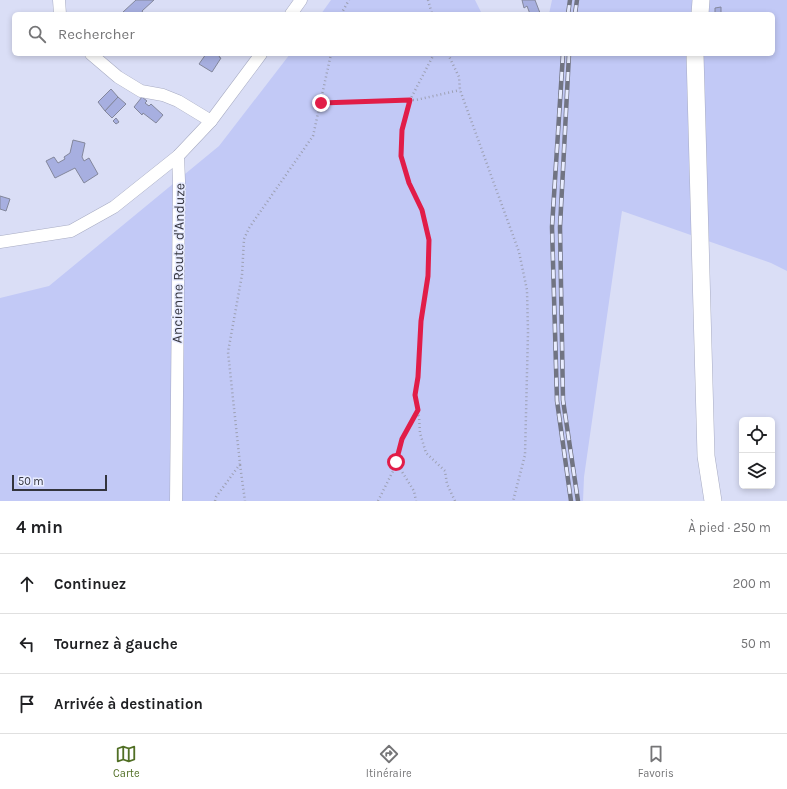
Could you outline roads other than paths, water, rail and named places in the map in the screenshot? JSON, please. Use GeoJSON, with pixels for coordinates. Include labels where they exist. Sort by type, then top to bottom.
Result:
{"type":"FeatureCollection","features":[{"type":"Feature","properties":{"kind":"main road"},"geometry":{"type":"LineString","coordinates":[[700,12],[701,0]]}},
{"type":"Feature","properties":{"kind":"main road"},"geometry":{"type":"LineString","coordinates":[[695,56],[706,456],[713,501]]}},
{"type":"Feature","properties":{"kind":"street"},"geometry":{"type":"LineString","coordinates":[[59,0],[60,12]]}},
{"type":"Feature","properties":{"kind":"street"},"geometry":{"type":"LineString","coordinates":[[292,12],[301,0]]}},
{"type":"Feature","properties":{"kind":"street"},"geometry":{"type":"LineString","coordinates":[[93,56],[118,77],[141,91],[163,95],[178,101],[211,121]]}},
{"type":"Feature","properties":{"kind":"street"},"geometry":{"type":"LineString","coordinates":[[0,242],[71,230],[114,207],[178,156],[211,121],[260,56]]}},
{"type":"Feature","properties":{"kind":"street","name":"Ancienne Route d'Anduze"},"geometry":{"type":"LineString","coordinates":[[176,501],[180,181],[178,156]]}},
{"type":"Feature","properties":{"kind":"railway"},"geometry":{"type":"LineString","coordinates":[[568,12],[570,0]]}},
{"type":"Feature","properties":{"kind":"railway"},"geometry":{"type":"LineString","coordinates":[[575,12],[577,0]]}},
{"type":"Feature","properties":{"kind":"railway"},"geometry":{"type":"LineString","coordinates":[[563,56],[552,227],[557,401],[571,501]]}},
{"type":"Feature","properties":{"kind":"railway"},"geometry":{"type":"LineString","coordinates":[[569,56],[560,227],[563,400],[578,501]]}}]}
